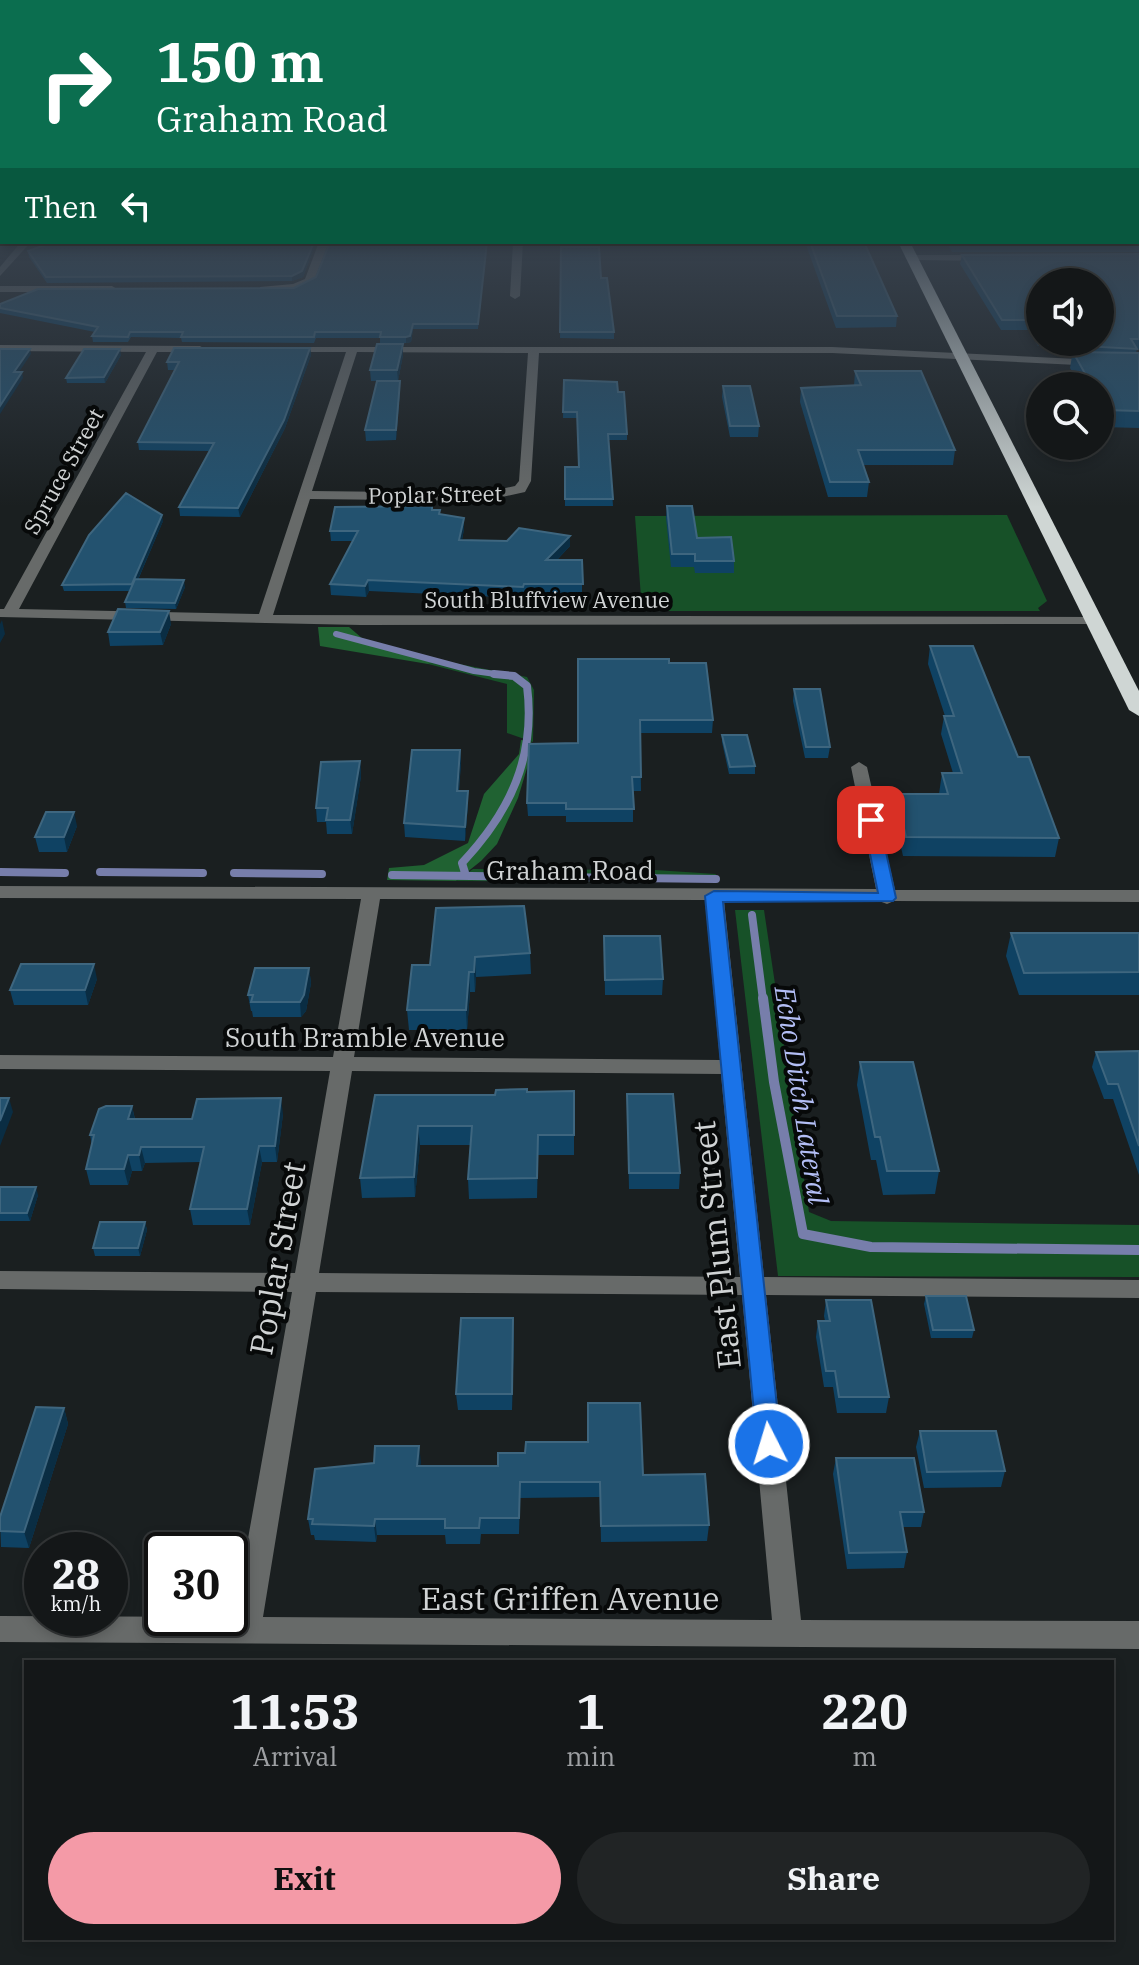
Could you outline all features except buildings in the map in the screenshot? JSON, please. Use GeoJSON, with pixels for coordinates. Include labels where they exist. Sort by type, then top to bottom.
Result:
{"type":"FeatureCollection","features":[{"type":"Feature","properties":{"kind":"highway"},"geometry":{"type":"LineString","coordinates":[[945,324],[1139,710]]}},
{"type":"Feature","properties":{"kind":"street"},"geometry":{"type":"LineString","coordinates":[[0,348],[214,349]]}},
{"type":"Feature","properties":{"kind":"street","name":"Spruce Street"},"geometry":{"type":"LineString","coordinates":[[4,613],[153,349]]}},
{"type":"Feature","properties":{"kind":"street"},"geometry":{"type":"LineString","coordinates":[[276,349],[832,350],[1139,365]]}},
{"type":"Feature","properties":{"kind":"street"},"geometry":{"type":"LineString","coordinates":[[265,617],[352,350]]}},
{"type":"Feature","properties":{"kind":"street","name":"Poplar Street"},"geometry":{"type":"LineString","coordinates":[[303,495],[483,497],[520,489],[525,481],[534,350]]}},
{"type":"Feature","properties":{"kind":"street","name":"South Bluffview Avenue"},"geometry":{"type":"LineString","coordinates":[[4,613],[361,621],[1094,621]]}},
{"type":"Feature","properties":{"kind":"street"},"geometry":{"type":"LineString","coordinates":[[859,767],[887,898]]}},
{"type":"Feature","properties":{"kind":"street","name":"Graham Road"},"geometry":{"type":"LineString","coordinates":[[0,892],[887,898],[1139,896]]}},
{"type":"Feature","properties":{"kind":"street","name":"Poplar Street"},"geometry":{"type":"LineString","coordinates":[[248,1620],[371,895]]}},
{"type":"Feature","properties":{"kind":"street","name":"East Plum Street"},"geometry":{"type":"LineString","coordinates":[[714,896],[788,1635]]}},
{"type":"Feature","properties":{"kind":"street","name":"South Bramble Avenue"},"geometry":{"type":"LineString","coordinates":[[0,1062],[729,1067]]}},
{"type":"Feature","properties":{"kind":"street"},"geometry":{"type":"LineString","coordinates":[[0,1280],[1139,1289]]}},
{"type":"Feature","properties":{"kind":"street","name":"East Griffen Avenue"},"geometry":{"type":"LineString","coordinates":[[0,1629],[144,1631]]}},
{"type":"Feature","properties":{"kind":"street","name":"East Griffen Avenue"},"geometry":{"type":"LineString","coordinates":[[248,1632],[1139,1635]]}},
{"type":"Feature","properties":{"kind":"green space"},"geometry":{"type":"Polygon","coordinates":[[[1007,515],[1047,601],[1038,608],[1040,611],[642,611],[635,516],[1007,515]]]}},
{"type":"Feature","properties":{"kind":"green space"},"geometry":{"type":"Polygon","coordinates":[[[318,627],[349,627],[363,639],[438,661],[428,664],[320,646],[318,627]]]}},
{"type":"Feature","properties":{"kind":"green space"},"geometry":{"type":"Polygon","coordinates":[[[438,660],[527,677],[534,690],[533,742],[507,733],[507,684],[428,664],[438,660]]]}},
{"type":"Feature","properties":{"kind":"green space"},"geometry":{"type":"Polygon","coordinates":[[[521,740],[531,741],[533,748],[518,798],[497,844],[481,861],[456,881],[387,880],[389,868],[424,865],[468,843],[484,794],[519,754],[521,740]]]}},
{"type":"Feature","properties":{"kind":"green space"},"geometry":{"type":"Polygon","coordinates":[[[473,869],[655,870],[716,874],[712,882],[456,881],[473,869]]]}},
{"type":"Feature","properties":{"kind":"green space"},"geometry":{"type":"Polygon","coordinates":[[[735,910],[764,910],[809,1212],[831,1221],[1139,1225],[1139,1277],[778,1276],[735,910]]]}},
{"type":"Feature","properties":{"kind":"waterway"},"geometry":{"type":"LineString","coordinates":[[336,634],[474,671],[500,675]]}},
{"type":"Feature","properties":{"kind":"waterway"},"geometry":{"type":"LineString","coordinates":[[494,674],[500,675]]}},
{"type":"Feature","properties":{"kind":"waterway"},"geometry":{"type":"LineString","coordinates":[[466,876],[462,863],[494,824],[516,782],[523,760],[529,712],[527,686],[514,676],[500,675]]}},
{"type":"Feature","properties":{"kind":"waterway"},"geometry":{"type":"LineString","coordinates":[[500,675],[510,676]]}},
{"type":"Feature","properties":{"kind":"waterway","name":"Echo Ditch Lateral"},"geometry":{"type":"LineString","coordinates":[[0,872],[65,873]]}},
{"type":"Feature","properties":{"kind":"waterway","name":"Echo Ditch Lateral"},"geometry":{"type":"LineString","coordinates":[[100,872],[203,873]]}},
{"type":"Feature","properties":{"kind":"waterway","name":"Echo Ditch Lateral"},"geometry":{"type":"LineString","coordinates":[[234,873],[322,874]]}},
{"type":"Feature","properties":{"kind":"waterway","name":"Echo Ditch Lateral"},"geometry":{"type":"LineString","coordinates":[[392,875],[466,876]]}},
{"type":"Feature","properties":{"kind":"waterway","name":"Echo Ditch Lateral"},"geometry":{"type":"LineString","coordinates":[[466,876],[716,879]]}},
{"type":"Feature","properties":{"kind":"waterway","name":"Echo Ditch Lateral"},"geometry":{"type":"LineString","coordinates":[[752,915],[763,1000]]}},
{"type":"Feature","properties":{"kind":"waterway","name":"Echo Ditch Lateral"},"geometry":{"type":"LineString","coordinates":[[763,998],[774,1082],[803,1234],[871,1247],[1139,1250]]}},
{"type":"Feature","properties":{"kind":"route"},"geometry":{"type":"LineString","coordinates":[[769,1444],[714,896],[887,898],[871,820]]}}]}
